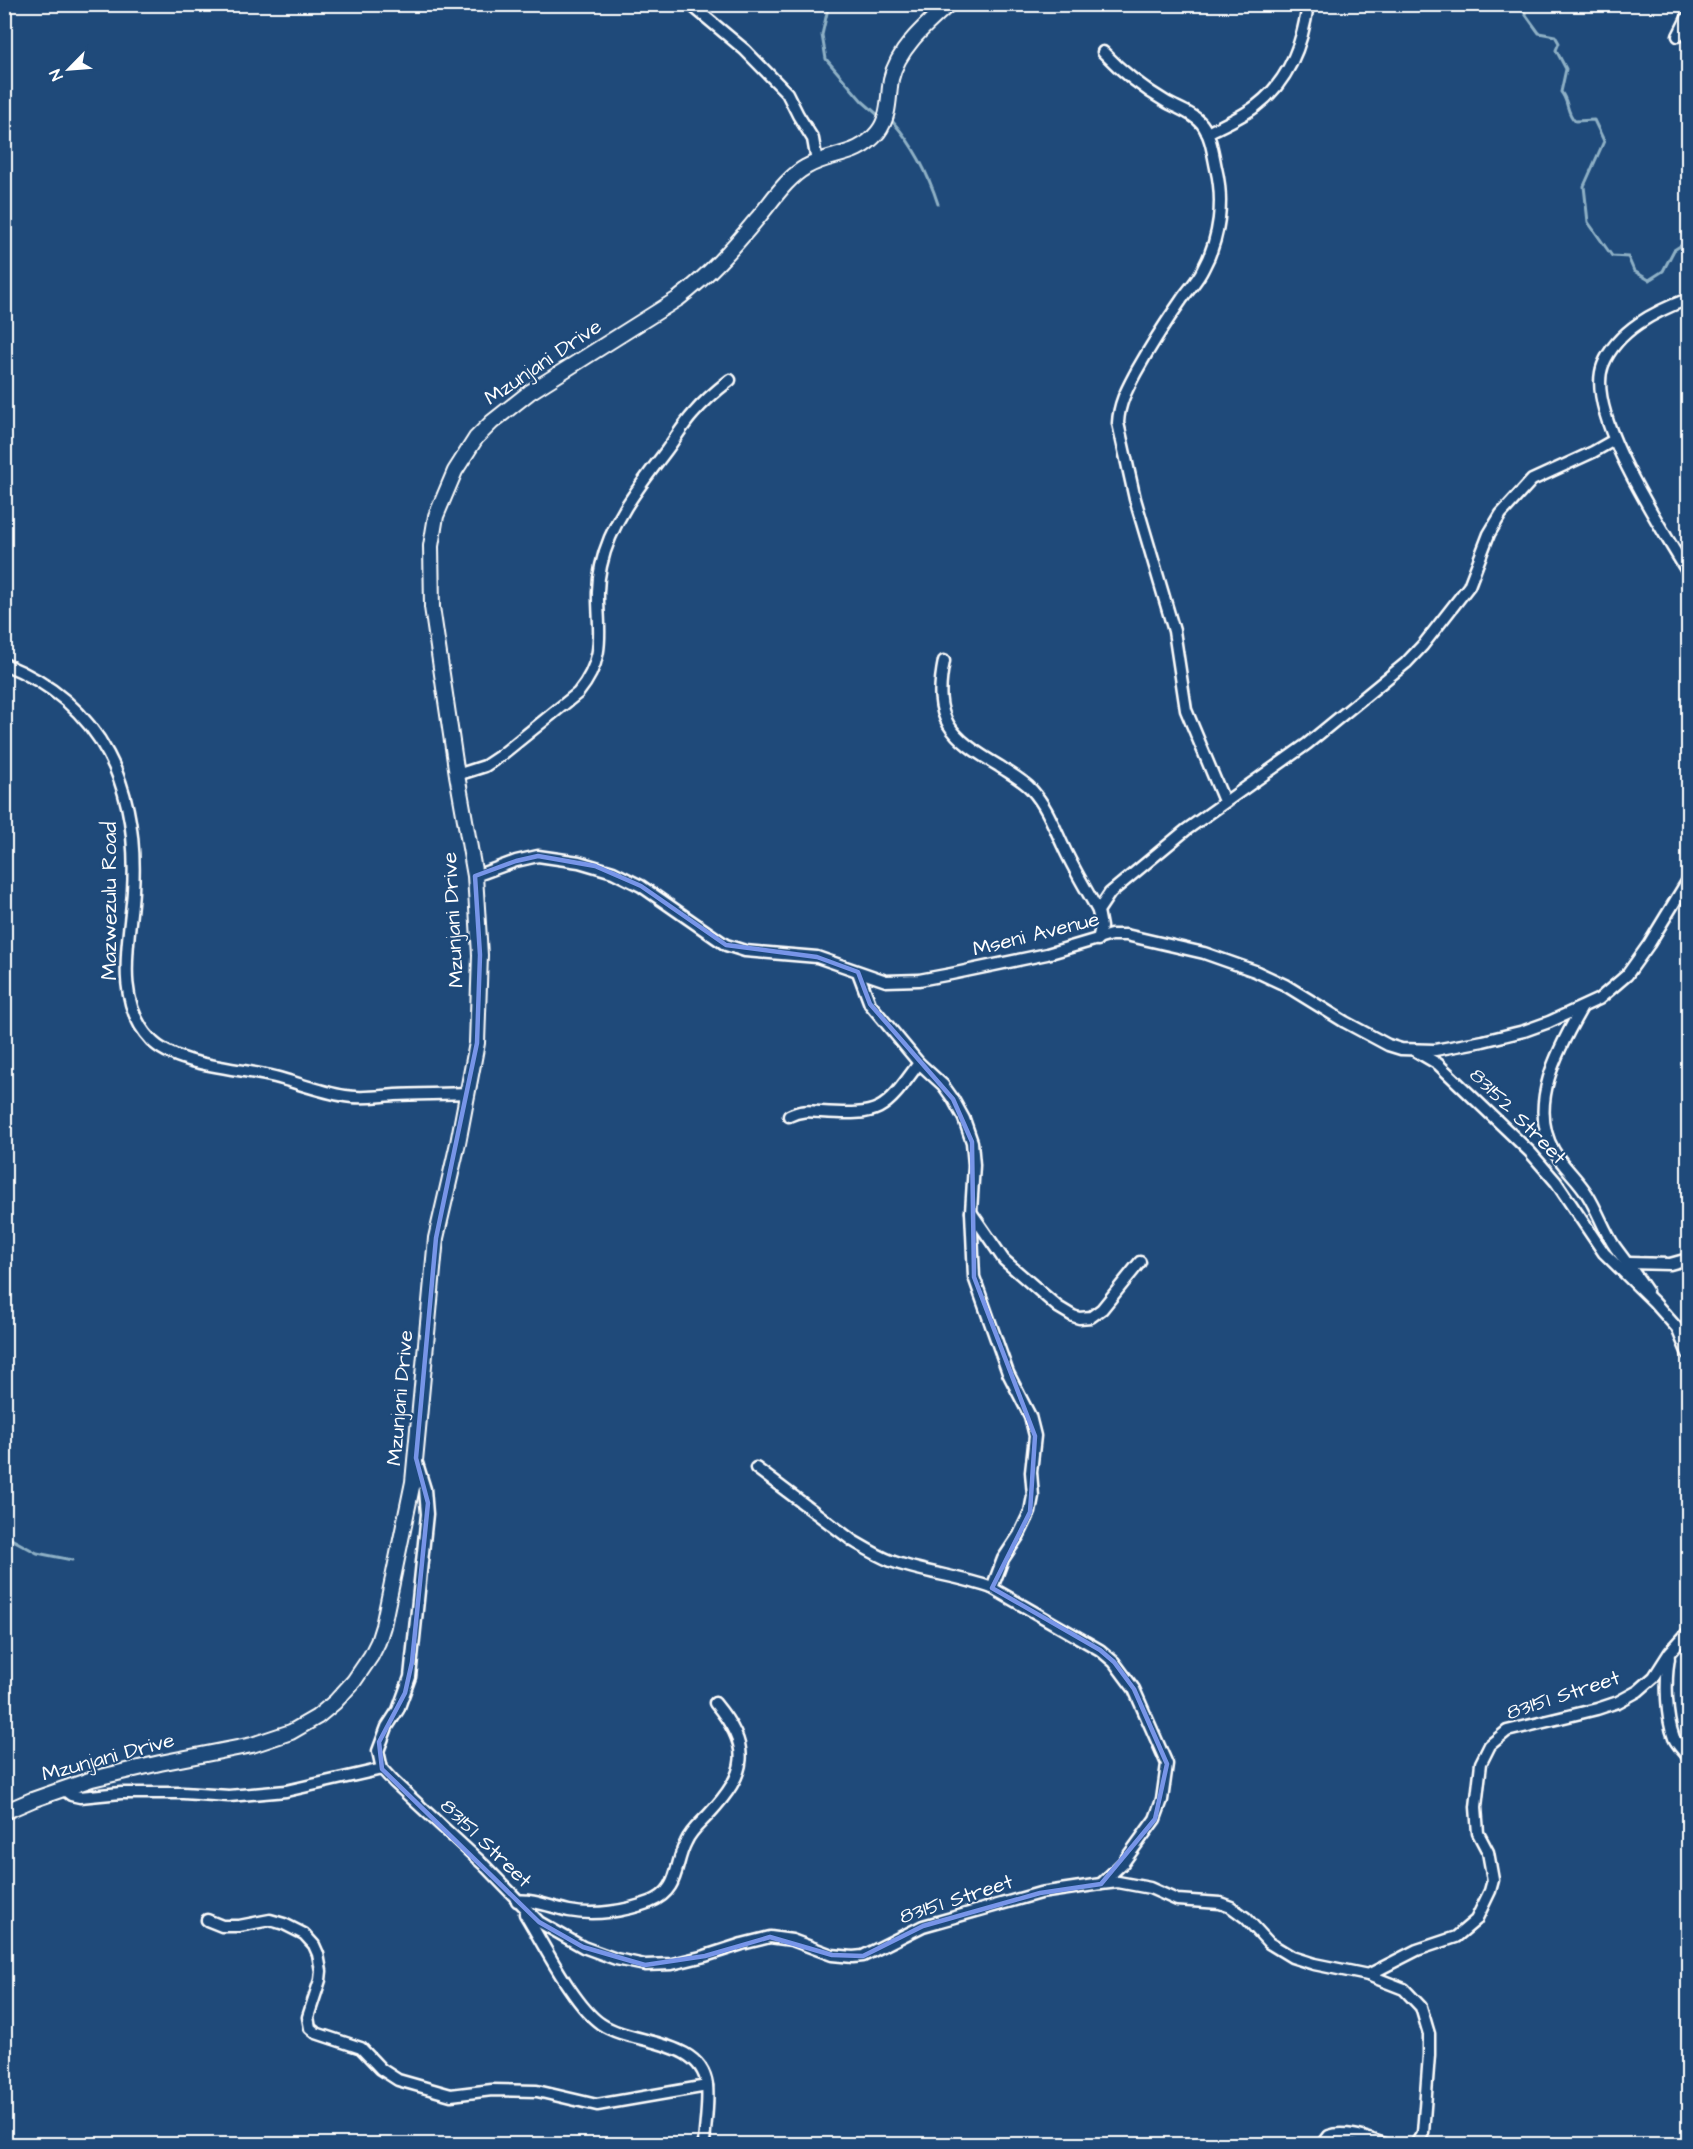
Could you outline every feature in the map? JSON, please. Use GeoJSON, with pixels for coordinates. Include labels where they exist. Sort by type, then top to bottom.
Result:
{"type":"FeatureCollection","features":[{"type":"Feature","properties":{"kind":"main road","name":"Mzunjani Drive"},"geometry":{"type":"LineString","coordinates":[[4,1812],[92,1779],[160,1762],[252,1745],[291,1732],[317,1717],[335,1702],[371,1656],[383,1626],[408,1506],[416,1458],[436,1238],[468,1093],[477,1032],[480,955],[475,876],[432,608],[431,546],[436,516],[455,471],[476,438],[507,408],[680,298],[724,259],[792,178],[807,166],[849,153],[864,145],[876,134],[890,102],[891,80],[904,51],[919,32],[949,4]]}},
{"type":"Feature","properties":{"kind":"street"},"geometry":{"type":"LineString","coordinates":[[690,4],[745,50],[787,93],[813,139],[817,162]]}},
{"type":"Feature","properties":{"kind":"street"},"geometry":{"type":"LineString","coordinates":[[1207,133],[1248,112],[1275,87],[1294,58],[1303,31],[1308,4]]}},
{"type":"Feature","properties":{"kind":"street"},"geometry":{"type":"LineString","coordinates":[[1678,36],[1689,16]]}},
{"type":"Feature","properties":{"kind":"street"},"geometry":{"type":"LineString","coordinates":[[1103,52],[1118,68],[1138,83],[1196,118],[1203,125],[1219,179],[1221,208],[1211,250],[1203,270],[1140,364],[1124,394],[1118,423],[1135,499],[1174,631],[1186,710],[1224,801]]}},
{"type":"Feature","properties":{"kind":"street"},"geometry":{"type":"LineString","coordinates":[[1689,299],[1662,309],[1641,322],[1619,342],[1603,365],[1600,387],[1603,407],[1614,440],[1636,485],[1689,573]]}},
{"type":"Feature","properties":{"kind":"street"},"geometry":{"type":"LineString","coordinates":[[457,775],[485,766],[508,751],[578,693],[587,682],[599,653],[599,583],[601,565],[612,532],[638,488],[692,415],[730,380]]}},
{"type":"Feature","properties":{"kind":"street"},"geometry":{"type":"LineString","coordinates":[[1098,911],[1110,893],[1186,830],[1307,744],[1406,663],[1469,586],[1489,534],[1501,514],[1532,480],[1614,440]]}},
{"type":"Feature","properties":{"kind":"street"},"geometry":{"type":"LineString","coordinates":[[944,661],[939,698],[945,719],[966,746],[1032,789],[1051,819],[1098,911],[1101,927],[1098,940]]}},
{"type":"Feature","properties":{"kind":"street","name":"Mazwezulu Road"},"geometry":{"type":"LineString","coordinates":[[4,664],[20,670],[42,684],[81,714],[94,729],[114,767],[129,812],[133,844],[133,890],[126,959],[129,995],[142,1029],[152,1041],[178,1057],[261,1074],[346,1096],[468,1093]]}},
{"type":"Feature","properties":{"kind":"street","name":"Mseni Avenue"},"geometry":{"type":"LineString","coordinates":[[475,876],[516,861],[538,856],[579,862],[613,872],[641,886],[726,945],[745,951],[817,957],[886,981],[919,980],[1047,954],[1111,935],[1126,935],[1204,953],[1254,971],[1285,985],[1375,1039],[1401,1049],[1413,1050],[1435,1050],[1524,1031],[1581,1009],[1599,999],[1627,975],[1689,880]]}},
{"type":"Feature","properties":{"kind":"street"},"geometry":{"type":"LineString","coordinates":[[858,972],[870,1004],[919,1063],[943,1085],[968,1129],[974,1159],[971,1212],[974,1277],[1008,1373],[1030,1416],[1035,1436],[1031,1472],[1033,1496],[1030,1512],[1003,1559],[992,1588]]}},
{"type":"Feature","properties":{"kind":"street","name":"83152 Street"},"geometry":{"type":"LineString","coordinates":[[1581,1009],[1567,1033],[1550,1074],[1545,1124],[1555,1154],[1588,1195],[1614,1246],[1653,1302]]}},
{"type":"Feature","properties":{"kind":"street","name":"83152 Street"},"geometry":{"type":"LineString","coordinates":[[1413,1050],[1438,1064],[1530,1152],[1556,1182],[1605,1253],[1677,1328],[1689,1354]]}},
{"type":"Feature","properties":{"kind":"street"},"geometry":{"type":"LineString","coordinates":[[789,1116],[803,1111],[865,1112],[881,1108],[893,1098],[919,1063]]}},
{"type":"Feature","properties":{"kind":"street"},"geometry":{"type":"LineString","coordinates":[[971,1212],[1004,1260],[1059,1307],[1079,1318],[1091,1317],[1102,1310],[1140,1262]]}},
{"type":"Feature","properties":{"kind":"street"},"geometry":{"type":"LineString","coordinates":[[1628,1263],[1670,1264],[1689,1259]]}},
{"type":"Feature","properties":{"kind":"street"},"geometry":{"type":"LineString","coordinates":[[63,1789],[71,1795],[86,1797],[121,1793],[183,1792],[229,1796],[286,1791],[382,1768],[378,1751],[379,1742],[398,1710],[410,1677],[419,1598],[428,1503],[416,1458]]}},
{"type":"Feature","properties":{"kind":"street"},"geometry":{"type":"LineString","coordinates":[[756,1468],[853,1541],[870,1551],[890,1561],[958,1577],[992,1588],[1100,1650],[1114,1662],[1134,1689],[1167,1764],[1164,1788],[1155,1819],[1128,1857],[1101,1884]]}},
{"type":"Feature","properties":{"kind":"street"},"geometry":{"type":"LineString","coordinates":[[1689,1632],[1670,1652],[1667,1678],[1670,1720],[1675,1740],[1689,1757]]}},
{"type":"Feature","properties":{"kind":"street","name":"83151 Street"},"geometry":{"type":"LineString","coordinates":[[382,1768],[484,1865],[539,1922],[583,1947],[616,1959],[645,1965],[672,1964],[770,1937],[792,1940],[832,1955],[863,1956],[923,1926],[1040,1893],[1118,1882],[1150,1888],[1177,1900],[1220,1903],[1231,1907],[1246,1918],[1269,1942],[1292,1957],[1368,1975],[1417,1950],[1456,1937],[1476,1920],[1493,1880],[1488,1852],[1478,1833],[1476,1807],[1481,1763],[1490,1745],[1507,1731],[1618,1702],[1654,1677],[1670,1652]]}},
{"type":"Feature","properties":{"kind":"street"},"geometry":{"type":"LineString","coordinates":[[516,1900],[568,1911],[601,1913],[652,1902],[668,1889],[677,1873],[681,1851],[686,1840],[729,1792],[738,1775],[741,1750],[730,1721],[715,1703]]}},
{"type":"Feature","properties":{"kind":"street"},"geometry":{"type":"LineString","coordinates":[[516,1900],[565,1981],[589,2014],[600,2024],[612,2030],[690,2055],[704,2071],[707,2086],[704,2145]]}},
{"type":"Feature","properties":{"kind":"street"},"geometry":{"type":"LineString","coordinates":[[207,1920],[222,1926],[239,1926],[270,1920],[304,1934],[314,1945],[321,1971],[308,2017],[310,2028],[316,2033],[361,2048],[381,2069],[398,2080],[451,2095],[492,2090],[537,2091],[597,2105],[707,2086]]}},
{"type":"Feature","properties":{"kind":"street"},"geometry":{"type":"LineString","coordinates":[[1368,1975],[1404,1989],[1421,2007],[1427,2021],[1429,2034],[1424,2127],[1421,2139],[1416,2145]]}},
{"type":"Feature","properties":{"kind":"street"},"geometry":{"type":"LineString","coordinates":[[1323,2145],[1329,2136],[1344,2134],[1385,2145]]}},
{"type":"Feature","properties":{"kind":"highlighted area"},"geometry":{"type":"Polygon","coordinates":[[[538,856],[595,866],[641,886],[726,945],[817,957],[858,972],[870,1004],[953,1099],[972,1142],[974,1277],[1035,1436],[1030,1512],[992,1588],[1100,1650],[1114,1662],[1134,1689],[1167,1764],[1155,1819],[1101,1884],[1040,1893],[923,1926],[863,1956],[832,1955],[770,1937],[705,1956],[645,1965],[583,1947],[539,1922],[382,1769],[379,1742],[405,1693],[412,1662],[428,1503],[416,1458],[436,1238],[477,1043],[480,955],[475,876],[516,861],[538,856]]]}},
{"type":"Feature","properties":{"kind":"waterway"},"geometry":{"type":"LineString","coordinates":[[829,4],[822,35],[826,59],[862,101],[878,115]]}},
{"type":"Feature","properties":{"kind":"waterway"},"geometry":{"type":"LineString","coordinates":[[1518,4],[1539,33],[1555,36],[1559,43],[1556,50],[1566,69],[1561,92],[1572,118],[1575,121],[1594,120],[1604,141],[1584,186],[1588,222],[1612,256],[1628,257],[1634,271],[1649,280],[1663,271],[1674,250],[1688,241]]}},
{"type":"Feature","properties":{"kind":"waterway"},"geometry":{"type":"LineString","coordinates":[[893,122],[920,160],[938,204]]}},
{"type":"Feature","properties":{"kind":"waterway"},"geometry":{"type":"LineString","coordinates":[[4,1535],[37,1553],[72,1560]]}}]}
